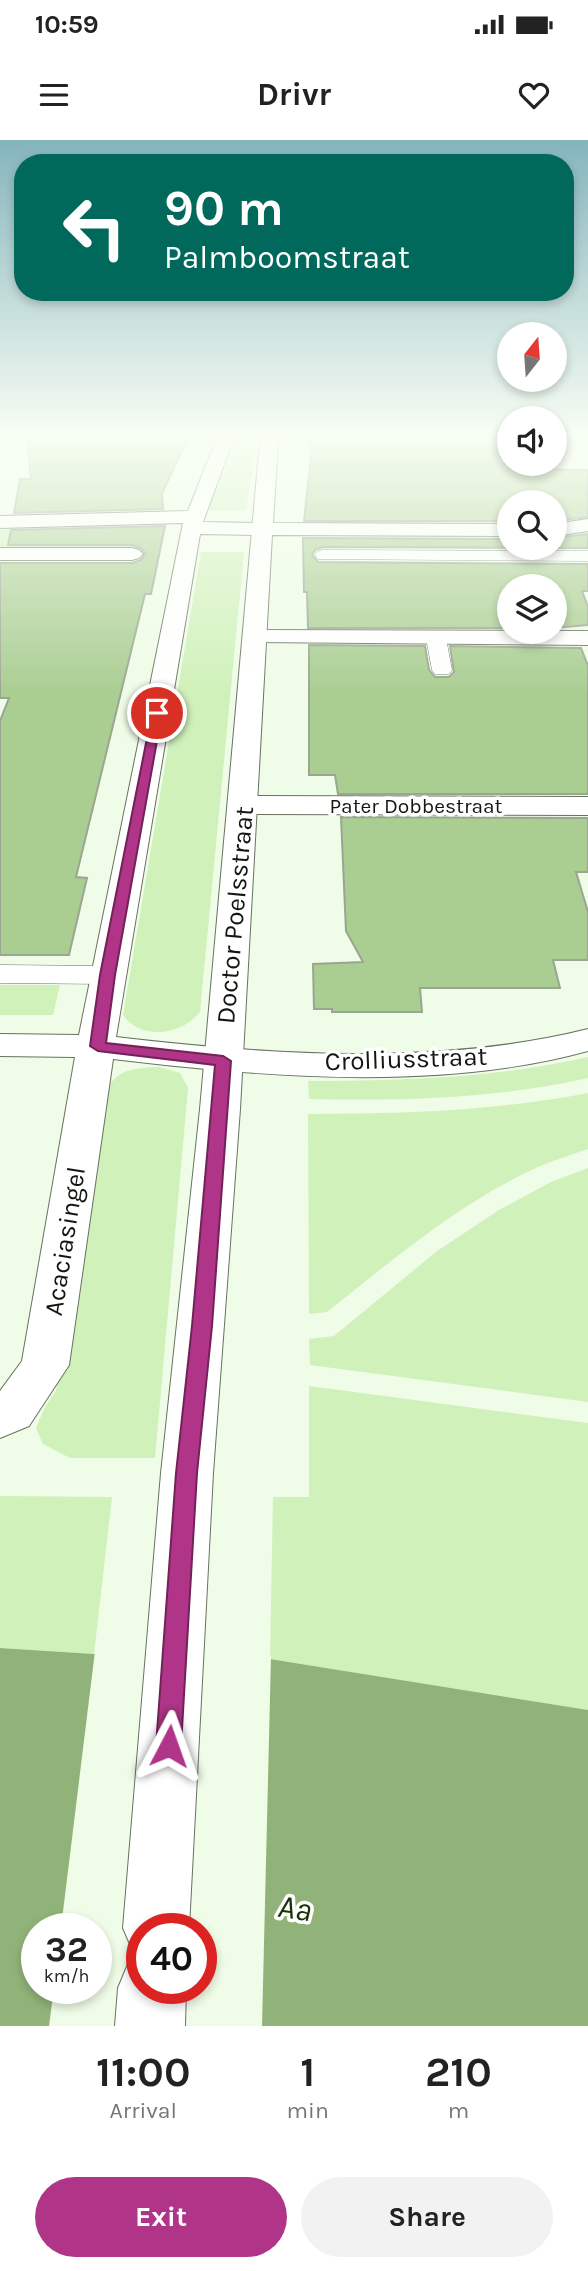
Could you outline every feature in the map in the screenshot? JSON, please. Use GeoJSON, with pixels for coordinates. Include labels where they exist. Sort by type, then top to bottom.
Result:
{"type":"FeatureCollection","features":[{"type":"Feature","properties":{"kind":"street"},"geometry":{"type":"LineString","coordinates":[[98,1046],[107,975],[194,520]]}},
{"type":"Feature","properties":{"kind":"street","name":"Doctor Poelsstraat"},"geometry":{"type":"LineString","coordinates":[[157,1913],[180,1569],[223,1061],[264,520]]}},
{"type":"Feature","properties":{"kind":"street"},"geometry":{"type":"LineString","coordinates":[[0,522],[497,530]]}},
{"type":"Feature","properties":{"kind":"street"},"geometry":{"type":"LineString","coordinates":[[567,528],[588,525]]}},
{"type":"Feature","properties":{"kind":"street"},"geometry":{"type":"LineString","coordinates":[[567,531],[588,533]]}},
{"type":"Feature","properties":{"kind":"street"},"geometry":{"type":"LineString","coordinates":[[0,554],[132,554]]}},
{"type":"Feature","properties":{"kind":"street"},"geometry":{"type":"LineString","coordinates":[[255,637],[588,638]]}},
{"type":"Feature","properties":{"kind":"street","name":"Pater Dobbestraat"},"geometry":{"type":"LineString","coordinates":[[243,805],[588,806]]}},
{"type":"Feature","properties":{"kind":"street","name":"Crolliusstraat"},"geometry":{"type":"LineString","coordinates":[[0,1045],[98,1046],[223,1061],[401,1065],[485,1058],[562,1047],[588,1040]]}},
{"type":"Feature","properties":{"kind":"street","name":"Acaciasingel"},"geometry":{"type":"LineString","coordinates":[[0,1418],[12,1412],[46,1366],[98,1046]]}},
{"type":"Feature","properties":{"kind":"street"},"geometry":{"type":"LineString","coordinates":[[150,2026],[151,2004]]}},
{"type":"Feature","properties":{"kind":"lane"},"geometry":{"type":"LineString","coordinates":[[324,555],[588,556]]}},
{"type":"Feature","properties":{"kind":"lane"},"geometry":{"type":"LineString","coordinates":[[436,638],[442,670]]}},
{"type":"Feature","properties":{"kind":"lane"},"geometry":{"type":"LineString","coordinates":[[0,974],[107,975]]}},
{"type":"Feature","properties":{"kind":"shaded area"},"geometry":{"type":"Polygon","coordinates":[[[166,525],[161,550],[0,550],[0,530],[166,525]]]}},
{"type":"Feature","properties":{"kind":"shaded area"},"geometry":{"type":"Polygon","coordinates":[[[201,552],[244,552],[200,1012],[183,1026],[151,1032],[140,1029],[123,1015],[201,552]]]}},
{"type":"Feature","properties":{"kind":"shaded area"},"geometry":{"type":"Polygon","coordinates":[[[0,985],[60,985],[53,1015],[0,1015],[0,985]]]}},
{"type":"Feature","properties":{"kind":"shaded area"},"geometry":{"type":"Polygon","coordinates":[[[588,1057],[588,1078],[553,1085],[449,1097],[309,1099],[308,1081],[484,1074],[588,1057]]]}},
{"type":"Feature","properties":{"kind":"shaded area"},"geometry":{"type":"Polygon","coordinates":[[[159,1067],[180,1073],[188,1088],[155,1458],[70,1458],[43,1444],[36,1428],[56,1391],[109,1086],[124,1072],[159,1067]]]}},
{"type":"Feature","properties":{"kind":"shaded area"},"geometry":{"type":"Polygon","coordinates":[[[588,1093],[588,1149],[538,1167],[481,1197],[402,1252],[327,1312],[309,1314],[308,1114],[449,1110],[518,1104],[588,1093]]]}},
{"type":"Feature","properties":{"kind":"shaded area"},"geometry":{"type":"Polygon","coordinates":[[[588,1168],[588,1402],[310,1365],[309,1339],[334,1336],[437,1251],[499,1210],[551,1182],[588,1168]]]}},
{"type":"Feature","properties":{"kind":"shaded area"},"geometry":{"type":"Polygon","coordinates":[[[309,1386],[588,1423],[588,1710],[270,1659],[273,1497],[309,1497],[309,1386]]]}},
{"type":"Feature","properties":{"kind":"shaded area"},"geometry":{"type":"Polygon","coordinates":[[[0,1496],[112,1497],[94,1654],[0,1648],[0,1496]]]}},
{"type":"Feature","properties":{"kind":"water","name":"Aa"},"geometry":{"type":"Polygon","coordinates":[[[0,1648],[94,1654],[270,1659],[588,1710],[588,2026],[0,2026],[0,1648]]]}},
{"type":"Feature","properties":{"kind":"pier"},"geometry":{"type":"Polygon","coordinates":[[[95,1651],[271,1656],[262,2026],[49,2026],[52,2004],[112,2004],[112,1913],[63,1913],[95,1651]]]}},
{"type":"Feature","properties":{"kind":"building"},"geometry":{"type":"Polygon","coordinates":[[[497,520],[497,521],[304,521],[497,520]]]}},
{"type":"Feature","properties":{"kind":"building"},"geometry":{"type":"Polygon","coordinates":[[[165,526],[151,594],[145,594],[76,877],[87,878],[69,955],[0,955],[0,721],[9,698],[0,698],[0,563],[132,563],[141,560],[146,554],[141,548],[132,545],[8,545],[11,530],[165,526]]]}},
{"type":"Feature","properties":{"kind":"building"},"geometry":{"type":"Polygon","coordinates":[[[588,534],[588,548],[567,548],[567,537],[588,534]]]}},
{"type":"Feature","properties":{"kind":"building"},"geometry":{"type":"Polygon","coordinates":[[[303,538],[497,539],[497,548],[324,547],[316,549],[312,555],[318,562],[588,564],[588,591],[582,591],[588,607],[588,625],[567,627],[567,574],[497,574],[497,628],[308,628],[303,538]]]}},
{"type":"Feature","properties":{"kind":"building"},"geometry":{"type":"Polygon","coordinates":[[[309,645],[425,646],[429,670],[435,677],[449,677],[454,672],[450,646],[581,648],[588,666],[588,794],[338,794],[335,775],[309,775],[309,645]]]}},
{"type":"Feature","properties":{"kind":"building"},"geometry":{"type":"Polygon","coordinates":[[[341,817],[588,818],[588,872],[576,872],[588,912],[588,960],[553,960],[560,988],[420,988],[422,1012],[332,1012],[332,1009],[314,1009],[313,964],[363,962],[346,931],[341,817]]]}},
{"type":"Feature","properties":{"kind":"route"},"geometry":{"type":"LineString","coordinates":[[157,713],[107,975],[98,1046],[223,1061],[202,1326],[187,1473],[169,1746]]}}]}
